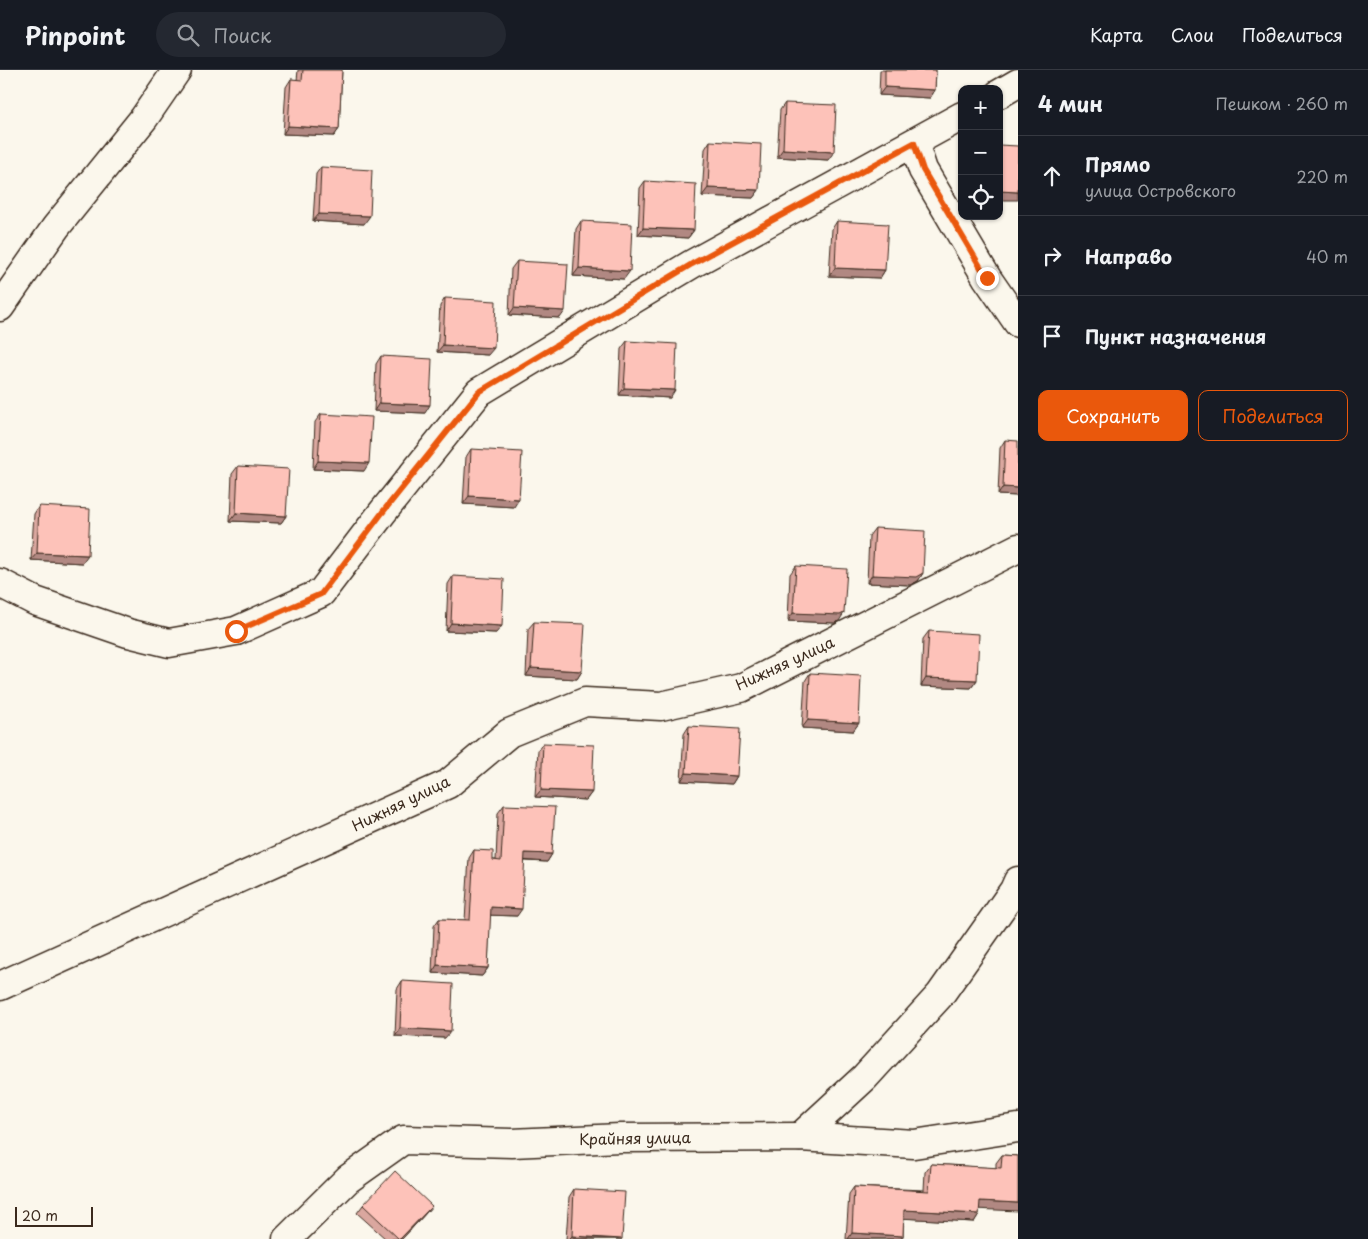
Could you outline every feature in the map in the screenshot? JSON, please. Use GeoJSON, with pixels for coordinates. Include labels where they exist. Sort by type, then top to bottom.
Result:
{"type":"FeatureCollection","features":[{"type":"Feature","properties":{"kind":"street"},"geometry":{"type":"LineString","coordinates":[[0,307],[56,227],[144,118],[177,70]]}},
{"type":"Feature","properties":{"kind":"street"},"geometry":{"type":"LineString","coordinates":[[1003,92],[1018,83]]}},
{"type":"Feature","properties":{"kind":"street"},"geometry":{"type":"LineString","coordinates":[[0,584],[35,601],[128,634],[169,643],[236,631],[321,594],[382,513],[479,392],[692,264],[958,118]]}},
{"type":"Feature","properties":{"kind":"street"},"geometry":{"type":"LineString","coordinates":[[914,143],[923,170],[987,278],[1018,323]]}},
{"type":"Feature","properties":{"kind":"street","name":"Нижняя улица"},"geometry":{"type":"LineString","coordinates":[[0,986],[448,784],[509,733],[585,702],[661,706],[741,688],[1016,552]]}},
{"type":"Feature","properties":{"kind":"street"},"geometry":{"type":"LineString","coordinates":[[800,1137],[865,1077],[940,995],[1014,890],[1018,881]]}},
{"type":"Feature","properties":{"kind":"street","name":"Крайняя улица"},"geometry":{"type":"LineString","coordinates":[[287,1239],[348,1179],[403,1140],[512,1143],[620,1138],[800,1137],[914,1144],[1018,1128]]}},
{"type":"Feature","properties":{"kind":"building"},"geometry":{"type":"Polygon","coordinates":[[[303,70],[342,70],[339,129],[288,126],[291,79],[302,80],[303,70]]]}},
{"type":"Feature","properties":{"kind":"building"},"geometry":{"type":"Polygon","coordinates":[[[885,70],[936,70],[935,90],[885,87],[885,70]]]}},
{"type":"Feature","properties":{"kind":"building"},"geometry":{"type":"Polygon","coordinates":[[[785,103],[836,105],[834,152],[783,149],[785,103]]]}},
{"type":"Feature","properties":{"kind":"building"},"geometry":{"type":"Polygon","coordinates":[[[710,141],[761,144],[759,190],[708,188],[710,141]]]}},
{"type":"Feature","properties":{"kind":"building"},"geometry":{"type":"Polygon","coordinates":[[[1003,145],[1018,146],[1018,192],[1003,191],[1003,145]]]}},
{"type":"Feature","properties":{"kind":"building"},"geometry":{"type":"Polygon","coordinates":[[[321,167],[372,170],[370,216],[319,214],[321,167]]]}},
{"type":"Feature","properties":{"kind":"building"},"geometry":{"type":"Polygon","coordinates":[[[645,181],[696,184],[694,230],[643,228],[645,181]]]}},
{"type":"Feature","properties":{"kind":"building"},"geometry":{"type":"Polygon","coordinates":[[[581,221],[632,224],[630,271],[579,268],[581,221]]]}},
{"type":"Feature","properties":{"kind":"building"},"geometry":{"type":"Polygon","coordinates":[[[837,221],[888,224],[885,270],[835,268],[837,221]]]}},
{"type":"Feature","properties":{"kind":"building"},"geometry":{"type":"Polygon","coordinates":[[[517,261],[568,264],[565,311],[514,308],[517,261]]]}},
{"type":"Feature","properties":{"kind":"building"},"geometry":{"type":"Polygon","coordinates":[[[445,298],[496,301],[494,348],[443,345],[445,298]]]}},
{"type":"Feature","properties":{"kind":"building"},"geometry":{"type":"Polygon","coordinates":[[[627,341],[677,344],[675,390],[624,388],[627,341]]]}},
{"type":"Feature","properties":{"kind":"building"},"geometry":{"type":"Polygon","coordinates":[[[381,356],[432,359],[430,405],[379,403],[381,356]]]}},
{"type":"Feature","properties":{"kind":"building"},"geometry":{"type":"Polygon","coordinates":[[[321,414],[372,417],[369,463],[318,461],[321,414]]]}},
{"type":"Feature","properties":{"kind":"building"},"geometry":{"type":"Polygon","coordinates":[[[1005,440],[1018,441],[1018,488],[1003,487],[1005,440]]]}},
{"type":"Feature","properties":{"kind":"building"},"geometry":{"type":"Polygon","coordinates":[[[471,449],[522,452],[519,499],[469,496],[471,449]]]}},
{"type":"Feature","properties":{"kind":"building"},"geometry":{"type":"Polygon","coordinates":[[[238,466],[289,469],[286,516],[236,513],[238,466]]]}},
{"type":"Feature","properties":{"kind":"building"},"geometry":{"type":"Polygon","coordinates":[[[39,506],[90,509],[88,555],[37,553],[39,506]]]}},
{"type":"Feature","properties":{"kind":"building"},"geometry":{"type":"Polygon","coordinates":[[[875,528],[925,531],[923,573],[916,577],[872,575],[875,528]]]}},
{"type":"Feature","properties":{"kind":"building"},"geometry":{"type":"Polygon","coordinates":[[[796,566],[847,569],[844,613],[840,615],[793,613],[796,566]]]}},
{"type":"Feature","properties":{"kind":"building"},"geometry":{"type":"Polygon","coordinates":[[[453,576],[504,579],[502,626],[451,623],[453,576]]]}},
{"type":"Feature","properties":{"kind":"building"},"geometry":{"type":"Polygon","coordinates":[[[534,622],[585,624],[582,671],[531,668],[534,622]]]}},
{"type":"Feature","properties":{"kind":"building"},"geometry":{"type":"Polygon","coordinates":[[[929,631],[979,634],[977,680],[926,678],[929,631]]]}},
{"type":"Feature","properties":{"kind":"building"},"geometry":{"type":"Polygon","coordinates":[[[810,673],[861,676],[859,723],[808,720],[810,673]]]}},
{"type":"Feature","properties":{"kind":"building"},"geometry":{"type":"Polygon","coordinates":[[[689,726],[740,729],[737,776],[686,773],[689,726]]]}},
{"type":"Feature","properties":{"kind":"building"},"geometry":{"type":"Polygon","coordinates":[[[543,743],[594,745],[592,792],[541,790],[543,743]]]}},
{"type":"Feature","properties":{"kind":"building"},"geometry":{"type":"Polygon","coordinates":[[[504,805],[555,807],[552,854],[525,853],[522,909],[491,907],[488,968],[437,965],[439,919],[470,920],[474,850],[493,851],[493,860],[501,861],[504,805]]]}},
{"type":"Feature","properties":{"kind":"building"},"geometry":{"type":"Polygon","coordinates":[[[402,981],[453,984],[451,1031],[400,1028],[402,981]]]}},
{"type":"Feature","properties":{"kind":"building"},"geometry":{"type":"Polygon","coordinates":[[[1002,1155],[1018,1156],[1018,1203],[980,1201],[979,1214],[904,1210],[903,1236],[852,1233],[854,1187],[929,1191],[931,1164],[1001,1168],[1002,1155]]]}},
{"type":"Feature","properties":{"kind":"building"},"geometry":{"type":"Polygon","coordinates":[[[395,1171],[432,1206],[400,1239],[363,1205],[395,1171]]]}},
{"type":"Feature","properties":{"kind":"building"},"geometry":{"type":"Polygon","coordinates":[[[574,1189],[625,1192],[622,1239],[572,1236],[574,1189]]]}},
{"type":"Feature","properties":{"kind":"route"},"geometry":{"type":"LineString","coordinates":[[236,631],[321,594],[382,513],[479,392],[692,264],[914,143],[923,170],[987,278]]}}]}
